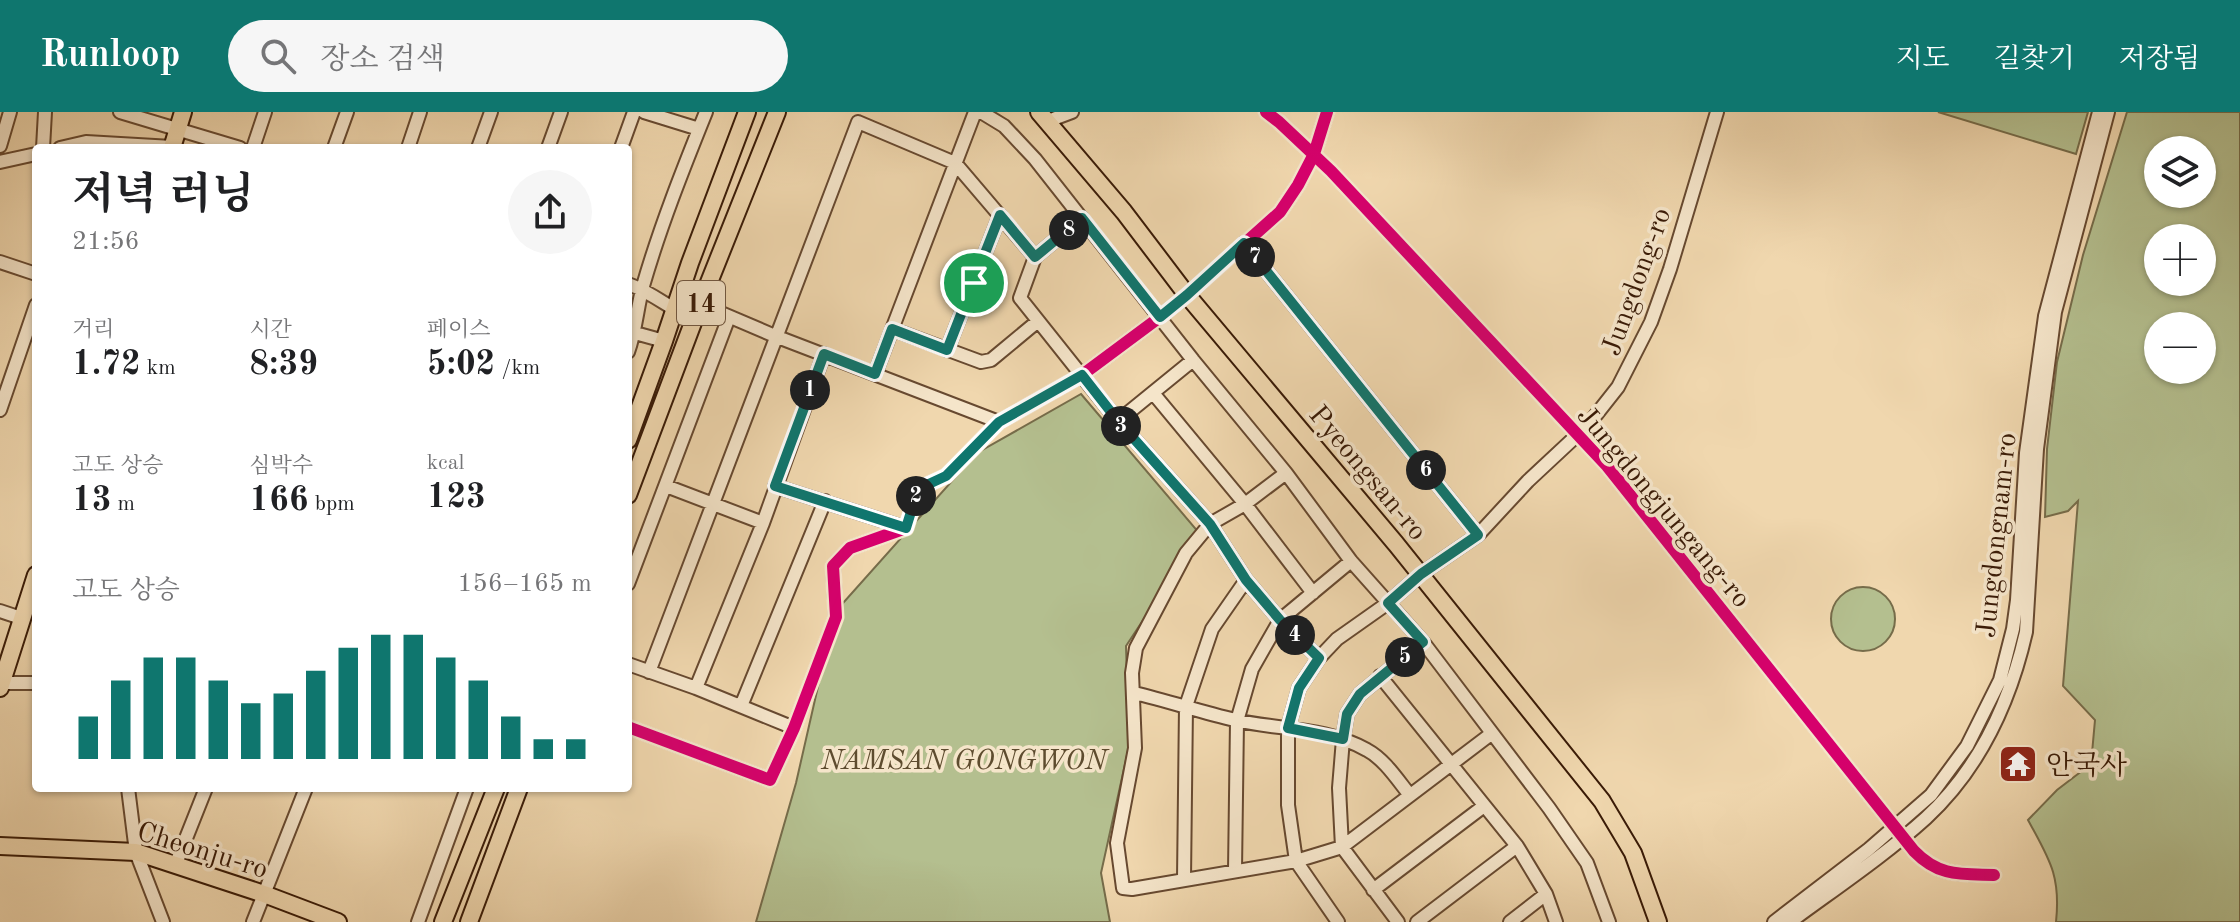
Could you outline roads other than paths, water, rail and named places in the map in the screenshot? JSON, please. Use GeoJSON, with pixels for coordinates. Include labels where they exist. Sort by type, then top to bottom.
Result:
{"type":"FeatureCollection","features":[{"type":"Feature","properties":{"kind":"main road"},"geometry":{"type":"LineString","coordinates":[[173,144],[183,112]]}},
{"type":"Feature","properties":{"kind":"main road","name":"14"},"geometry":{"type":"LineString","coordinates":[[632,429],[747,112]]}},
{"type":"Feature","properties":{"kind":"main road","name":"14"},"geometry":{"type":"LineString","coordinates":[[632,484],[777,112]]}},
{"type":"Feature","properties":{"kind":"main road","name":"Pyeongsan-ro"},"geometry":{"type":"LineString","coordinates":[[1044,117],[1124,212],[1187,295],[1421,574],[1602,801],[1633,853],[1658,922]]}},
{"type":"Feature","properties":{"kind":"main road"},"geometry":{"type":"LineString","coordinates":[[1,686],[32,586]]}},
{"type":"Feature","properties":{"kind":"main road"},"geometry":{"type":"LineString","coordinates":[[443,922],[494,792]]}},
{"type":"Feature","properties":{"kind":"main road"},"geometry":{"type":"LineString","coordinates":[[469,922],[518,792]]}},
{"type":"Feature","properties":{"kind":"main road","name":"Cheonju-ro"},"geometry":{"type":"LineString","coordinates":[[0,846],[136,852],[338,922]]}},
{"type":"Feature","properties":{"kind":"street"},"geometry":{"type":"LineString","coordinates":[[0,146],[10,112]]}},
{"type":"Feature","properties":{"kind":"street"},"geometry":{"type":"LineString","coordinates":[[43,144],[45,112]]}},
{"type":"Feature","properties":{"kind":"street"},"geometry":{"type":"LineString","coordinates":[[120,112],[227,144]]}},
{"type":"Feature","properties":{"kind":"street"},"geometry":{"type":"LineString","coordinates":[[254,144],[265,112]]}},
{"type":"Feature","properties":{"kind":"street"},"geometry":{"type":"LineString","coordinates":[[335,144],[347,112]]}},
{"type":"Feature","properties":{"kind":"street"},"geometry":{"type":"LineString","coordinates":[[409,144],[420,112]]}},
{"type":"Feature","properties":{"kind":"street"},"geometry":{"type":"LineString","coordinates":[[479,144],[491,112]]}},
{"type":"Feature","properties":{"kind":"street"},"geometry":{"type":"LineString","coordinates":[[549,144],[561,112]]}},
{"type":"Feature","properties":{"kind":"street"},"geometry":{"type":"LineString","coordinates":[[622,144],[634,112]]}},
{"type":"Feature","properties":{"kind":"street"},"geometry":{"type":"LineString","coordinates":[[644,112],[699,129]]}},
{"type":"Feature","properties":{"kind":"street"},"geometry":{"type":"LineString","coordinates":[[664,341],[632,333],[642,289],[706,112]]}},
{"type":"Feature","properties":{"kind":"street"},"geometry":{"type":"LineString","coordinates":[[875,374],[955,163],[978,112],[1004,126],[1035,159],[1286,473],[1351,561],[1423,642],[1587,863],[1609,922]]}},
{"type":"Feature","properties":{"kind":"street"},"geometry":{"type":"LineString","coordinates":[[1044,117],[1072,112]]}},
{"type":"Feature","properties":{"kind":"street","name":"Jungdongjungang-ro"},"geometry":{"type":"LineString","coordinates":[[1266,112],[1314,154],[1607,466],[1922,859],[1952,874],[1994,875]]}},
{"type":"Feature","properties":{"kind":"street"},"geometry":{"type":"LineString","coordinates":[[906,528],[918,489],[946,476],[999,422],[1082,375],[1160,317],[1280,212],[1314,154],[1327,112]]}},
{"type":"Feature","properties":{"kind":"street","name":"Jungdong-ro"},"geometry":{"type":"LineString","coordinates":[[1296,861],[1288,805],[1288,728],[1299,688],[1319,658],[1337,639],[1388,603],[1421,574],[1478,535],[1528,481],[1577,436],[1618,387],[1651,322],[1717,112]]}},
{"type":"Feature","properties":{"kind":"street","name":"Jungdongnam-ro"},"geometry":{"type":"LineString","coordinates":[[1790,922],[1899,832],[1967,746],[2000,680],[2017,600],[2026,453],[2045,316],[2099,112]]}},
{"type":"Feature","properties":{"kind":"street","name":"Jungdongnam-ro"},"geometry":{"type":"LineString","coordinates":[[1774,922],[1899,832],[1926,818],[1981,750],[2004,706],[2019,661],[2029,610],[2037,449],[2053,326],[2108,112]]}},
{"type":"Feature","properties":{"kind":"street"},"geometry":{"type":"LineString","coordinates":[[649,672],[858,122],[955,163],[1035,257]]}},
{"type":"Feature","properties":{"kind":"street"},"geometry":{"type":"LineString","coordinates":[[77,144],[120,144]]}},
{"type":"Feature","properties":{"kind":"street"},"geometry":{"type":"LineString","coordinates":[[0,162],[32,155]]}},
{"type":"Feature","properties":{"kind":"street"},"geometry":{"type":"LineString","coordinates":[[947,350],[1000,215]]}},
{"type":"Feature","properties":{"kind":"street"},"geometry":{"type":"LineString","coordinates":[[1082,218],[1035,257],[1020,298],[1118,421],[1210,524],[1246,580],[1280,620],[1319,658]]}},
{"type":"Feature","properties":{"kind":"street"},"geometry":{"type":"LineString","coordinates":[[1244,243],[1478,535]]}},
{"type":"Feature","properties":{"kind":"street"},"geometry":{"type":"LineString","coordinates":[[0,262],[32,273]]}},
{"type":"Feature","properties":{"kind":"street"},"geometry":{"type":"LineString","coordinates":[[632,285],[674,311],[729,317],[999,422]]}},
{"type":"Feature","properties":{"kind":"street"},"geometry":{"type":"LineString","coordinates":[[0,410],[32,317]]}},
{"type":"Feature","properties":{"kind":"street"},"geometry":{"type":"LineString","coordinates":[[632,574],[729,317]]}},
{"type":"Feature","properties":{"kind":"street"},"geometry":{"type":"LineString","coordinates":[[892,329],[974,361],[991,360],[1038,321]]}},
{"type":"Feature","properties":{"kind":"street"},"geometry":{"type":"LineString","coordinates":[[696,688],[763,523],[824,354]]}},
{"type":"Feature","properties":{"kind":"street"},"geometry":{"type":"LineString","coordinates":[[1118,421],[1193,360]]}},
{"type":"Feature","properties":{"kind":"street"},"geometry":{"type":"LineString","coordinates":[[1153,393],[1245,504],[1313,593]]}},
{"type":"Feature","properties":{"kind":"street"},"geometry":{"type":"LineString","coordinates":[[1286,473],[1245,504],[1210,524],[1186,553],[1136,648],[1132,673],[1135,748],[1117,843],[1123,888],[1296,861],[1342,847],[1491,734]]}},
{"type":"Feature","properties":{"kind":"street"},"geometry":{"type":"LineString","coordinates":[[666,486],[763,523]]}},
{"type":"Feature","properties":{"kind":"street"},"geometry":{"type":"LineString","coordinates":[[775,486],[906,528]]}},
{"type":"Feature","properties":{"kind":"street"},"geometry":{"type":"LineString","coordinates":[[741,706],[825,501]]}},
{"type":"Feature","properties":{"kind":"street"},"geometry":{"type":"LineString","coordinates":[[632,728],[770,780],[794,728],[836,617],[833,566],[850,548],[906,528]]}},
{"type":"Feature","properties":{"kind":"street"},"geometry":{"type":"LineString","coordinates":[[1235,871],[1237,721],[1252,669],[1280,620],[1351,561]]}},
{"type":"Feature","properties":{"kind":"street"},"geometry":{"type":"LineString","coordinates":[[1184,879],[1186,706],[1212,629],[1246,580]]}},
{"type":"Feature","properties":{"kind":"street"},"geometry":{"type":"LineString","coordinates":[[0,611],[21,618]]}},
{"type":"Feature","properties":{"kind":"street"},"geometry":{"type":"LineString","coordinates":[[1398,922],[1342,847],[1339,788],[1343,739],[1347,714],[1360,694],[1423,642]]}},
{"type":"Feature","properties":{"kind":"street"},"geometry":{"type":"LineString","coordinates":[[632,666],[794,728]]}},
{"type":"Feature","properties":{"kind":"street"},"geometry":{"type":"LineString","coordinates":[[1380,676],[1517,846],[1546,894],[1556,922]]}},
{"type":"Feature","properties":{"kind":"street"},"geometry":{"type":"LineString","coordinates":[[1,686],[32,683]]}},
{"type":"Feature","properties":{"kind":"street"},"geometry":{"type":"LineString","coordinates":[[1134,693],[1237,721],[1343,739],[1369,751],[1409,794]]}},
{"type":"Feature","properties":{"kind":"street"},"geometry":{"type":"LineString","coordinates":[[128,792],[136,852],[163,922]]}},
{"type":"Feature","properties":{"kind":"street"},"geometry":{"type":"LineString","coordinates":[[175,866],[204,792]]}},
{"type":"Feature","properties":{"kind":"street"},"geometry":{"type":"LineString","coordinates":[[253,922],[304,792]]}},
{"type":"Feature","properties":{"kind":"street"},"geometry":{"type":"LineString","coordinates":[[418,922],[466,792]]}},
{"type":"Feature","properties":{"kind":"street"},"geometry":{"type":"LineString","coordinates":[[1373,890],[1484,806]]}},
{"type":"Feature","properties":{"kind":"street"},"geometry":{"type":"LineString","coordinates":[[1417,922],[1517,846]]}},
{"type":"Feature","properties":{"kind":"street"},"geometry":{"type":"LineString","coordinates":[[1296,861],[1338,922]]}},
{"type":"Feature","properties":{"kind":"street"},"geometry":{"type":"LineString","coordinates":[[1510,922],[1546,894]]}},
{"type":"Feature","properties":{"kind":"place","name":"안국사"},"geometry":{"type":"Point","coordinates":[2018,764]}},
{"type":"Feature","properties":{"kind":"park label","name":"NAMSAN GONGWON"},"geometry":{"type":"Point","coordinates":[964,759]}}]}
